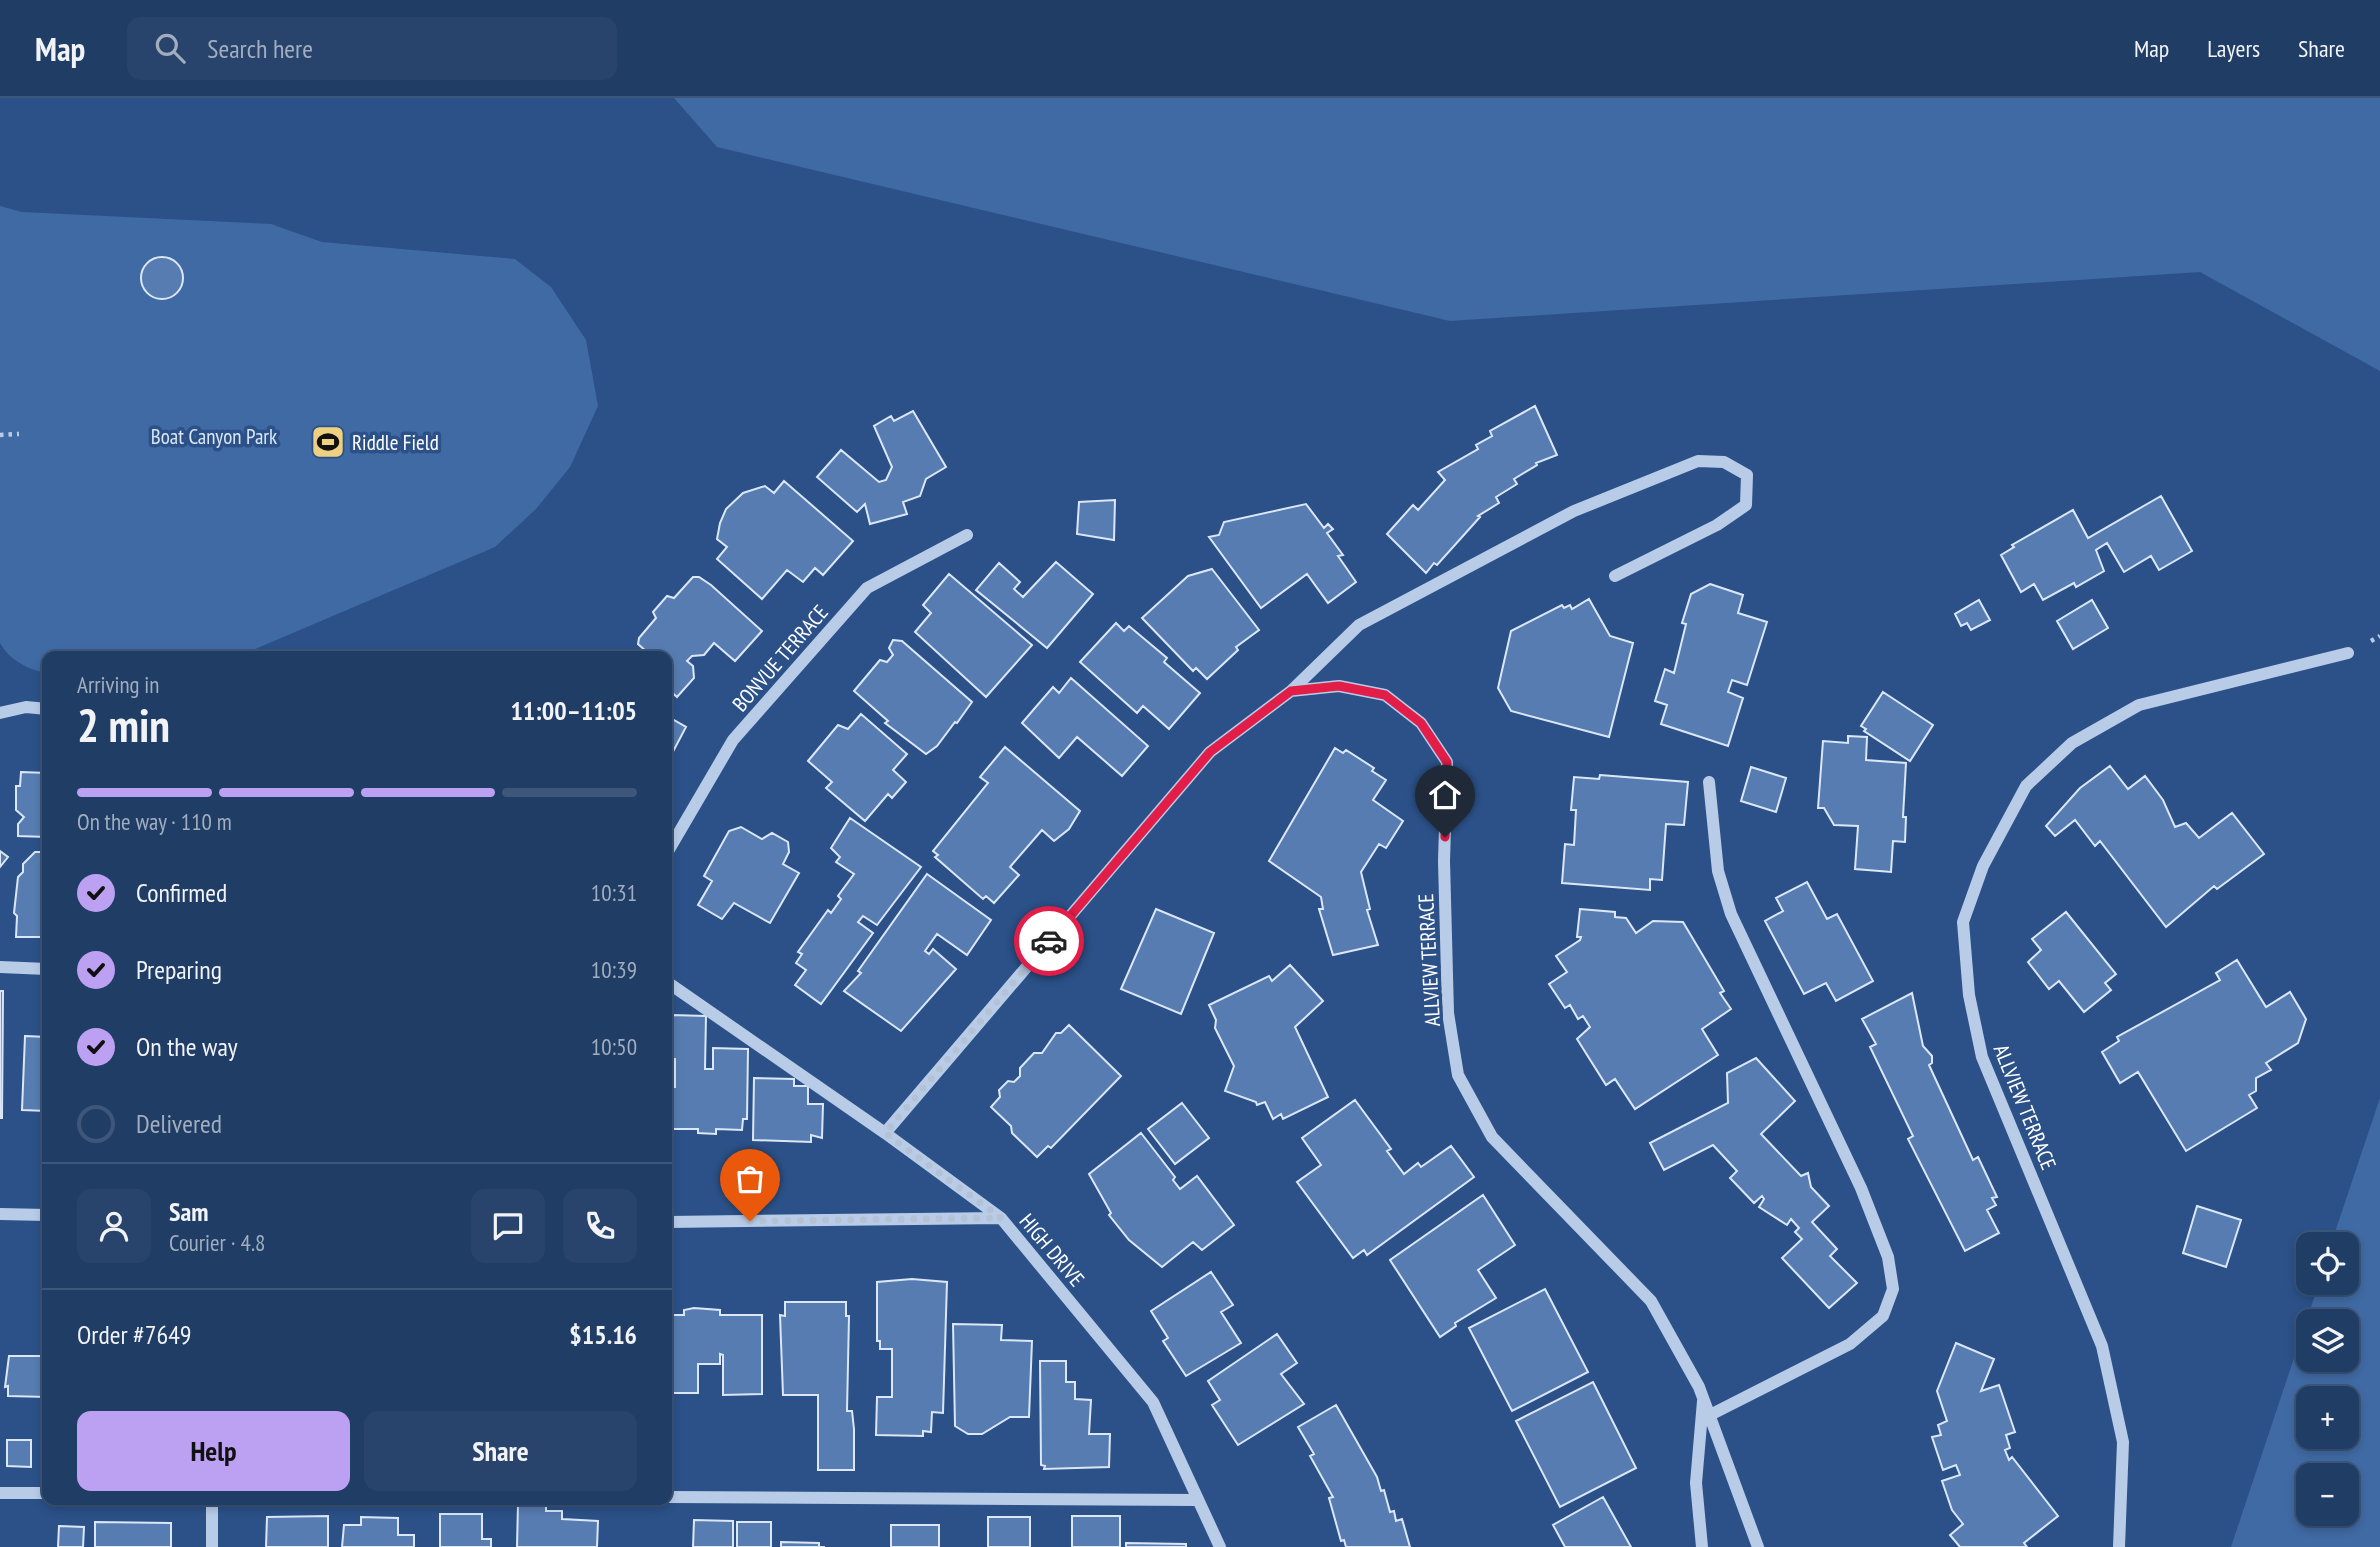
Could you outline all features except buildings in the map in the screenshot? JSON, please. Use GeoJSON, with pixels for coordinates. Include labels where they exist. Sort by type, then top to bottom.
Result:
{"type":"FeatureCollection","features":[{"type":"Feature","properties":{"kind":"street"},"geometry":{"type":"LineString","coordinates":[[885,1133],[1210,752],[1291,691],[1359,625],[1574,511],[1698,461],[1724,462],[1747,475],[1746,505],[1717,525],[1615,576]]}},
{"type":"Feature","properties":{"kind":"street","name":"BONVUE TERRACE"},"geometry":{"type":"LineString","coordinates":[[672,844],[733,740],[867,588],[967,535]]}},
{"type":"Feature","properties":{"kind":"street","name":"ALLVIEW TERRACE"},"geometry":{"type":"LineString","coordinates":[[2119,1547],[2123,1442],[2102,1346],[1982,1057],[1969,995],[1964,922],[1983,866],[2026,786],[2072,743],[2139,705],[2348,653]]}},
{"type":"Feature","properties":{"kind":"street","name":"ALLVIEW TERRACE"},"geometry":{"type":"LineString","coordinates":[[1291,691],[1339,686],[1385,695],[1421,723],[1447,762],[1444,861],[1448,1013],[1458,1075],[1492,1138],[1651,1301],[1703,1397],[1758,1547]]}},
{"type":"Feature","properties":{"kind":"street"},"geometry":{"type":"LineString","coordinates":[[0,713],[26,707],[42,709]]}},
{"type":"Feature","properties":{"kind":"street"},"geometry":{"type":"LineString","coordinates":[[1709,782],[1718,871],[1731,914],[1861,1188],[1888,1257],[1893,1289],[1883,1316],[1850,1344],[1710,1415]]}},
{"type":"Feature","properties":{"kind":"street"},"geometry":{"type":"LineString","coordinates":[[0,967],[42,969]]}},
{"type":"Feature","properties":{"kind":"street","name":"HIGH DRIVE"},"geometry":{"type":"LineString","coordinates":[[672,985],[885,1133],[1001,1218],[1153,1402],[1220,1547]]}},
{"type":"Feature","properties":{"kind":"street"},"geometry":{"type":"LineString","coordinates":[[0,1214],[42,1215]]}},
{"type":"Feature","properties":{"kind":"street"},"geometry":{"type":"LineString","coordinates":[[672,1222],[1001,1218]]}},
{"type":"Feature","properties":{"kind":"street"},"geometry":{"type":"LineString","coordinates":[[1702,1547],[1696,1483],[1703,1397]]}},
{"type":"Feature","properties":{"kind":"street"},"geometry":{"type":"LineString","coordinates":[[0,1493],[42,1493]]}},
{"type":"Feature","properties":{"kind":"street"},"geometry":{"type":"LineString","coordinates":[[672,1497],[1198,1500]]}},
{"type":"Feature","properties":{"kind":"street"},"geometry":{"type":"LineString","coordinates":[[212,1505],[212,1547]]}},
{"type":"Feature","properties":{"kind":"path"},"geometry":{"type":"LineString","coordinates":[[0,435],[19,434]]}},
{"type":"Feature","properties":{"kind":"green space"},"geometry":{"type":"Polygon","coordinates":[[[674,98],[2380,98],[2380,371],[2200,272],[1450,321],[717,147],[674,98]]]}},
{"type":"Feature","properties":{"kind":"green space","name":"Boat Canyon Park"},"geometry":{"type":"Polygon","coordinates":[[[0,206],[22,212],[271,224],[322,242],[515,259],[551,287],[586,340],[598,406],[570,467],[536,509],[495,547],[251,651],[42,651],[42,672],[14,659],[0,643],[0,206]]]}},
{"type":"Feature","properties":{"kind":"green space"},"geometry":{"type":"Polygon","coordinates":[[[2380,1098],[2380,1547],[2231,1547],[2296,1352],[2296,1372],[2359,1372],[2359,1309],[2310,1309],[2315,1295],[2359,1295],[2359,1232],[2335,1232],[2380,1098]]]}},
{"type":"Feature","properties":{"kind":"way so far"},"geometry":{"type":"LineString","coordinates":[[750,1221],[1001,1218],[885,1133],[1049,941]]}},
{"type":"Feature","properties":{"kind":"place","name":"Riddle Field"},"geometry":{"type":"Point","coordinates":[328,442]}},
{"type":"Feature","properties":{"kind":"route"},"geometry":{"type":"LineString","coordinates":[[1049,941],[1210,752],[1291,691],[1339,686],[1385,695],[1421,723],[1447,762],[1445,837]]}}]}
